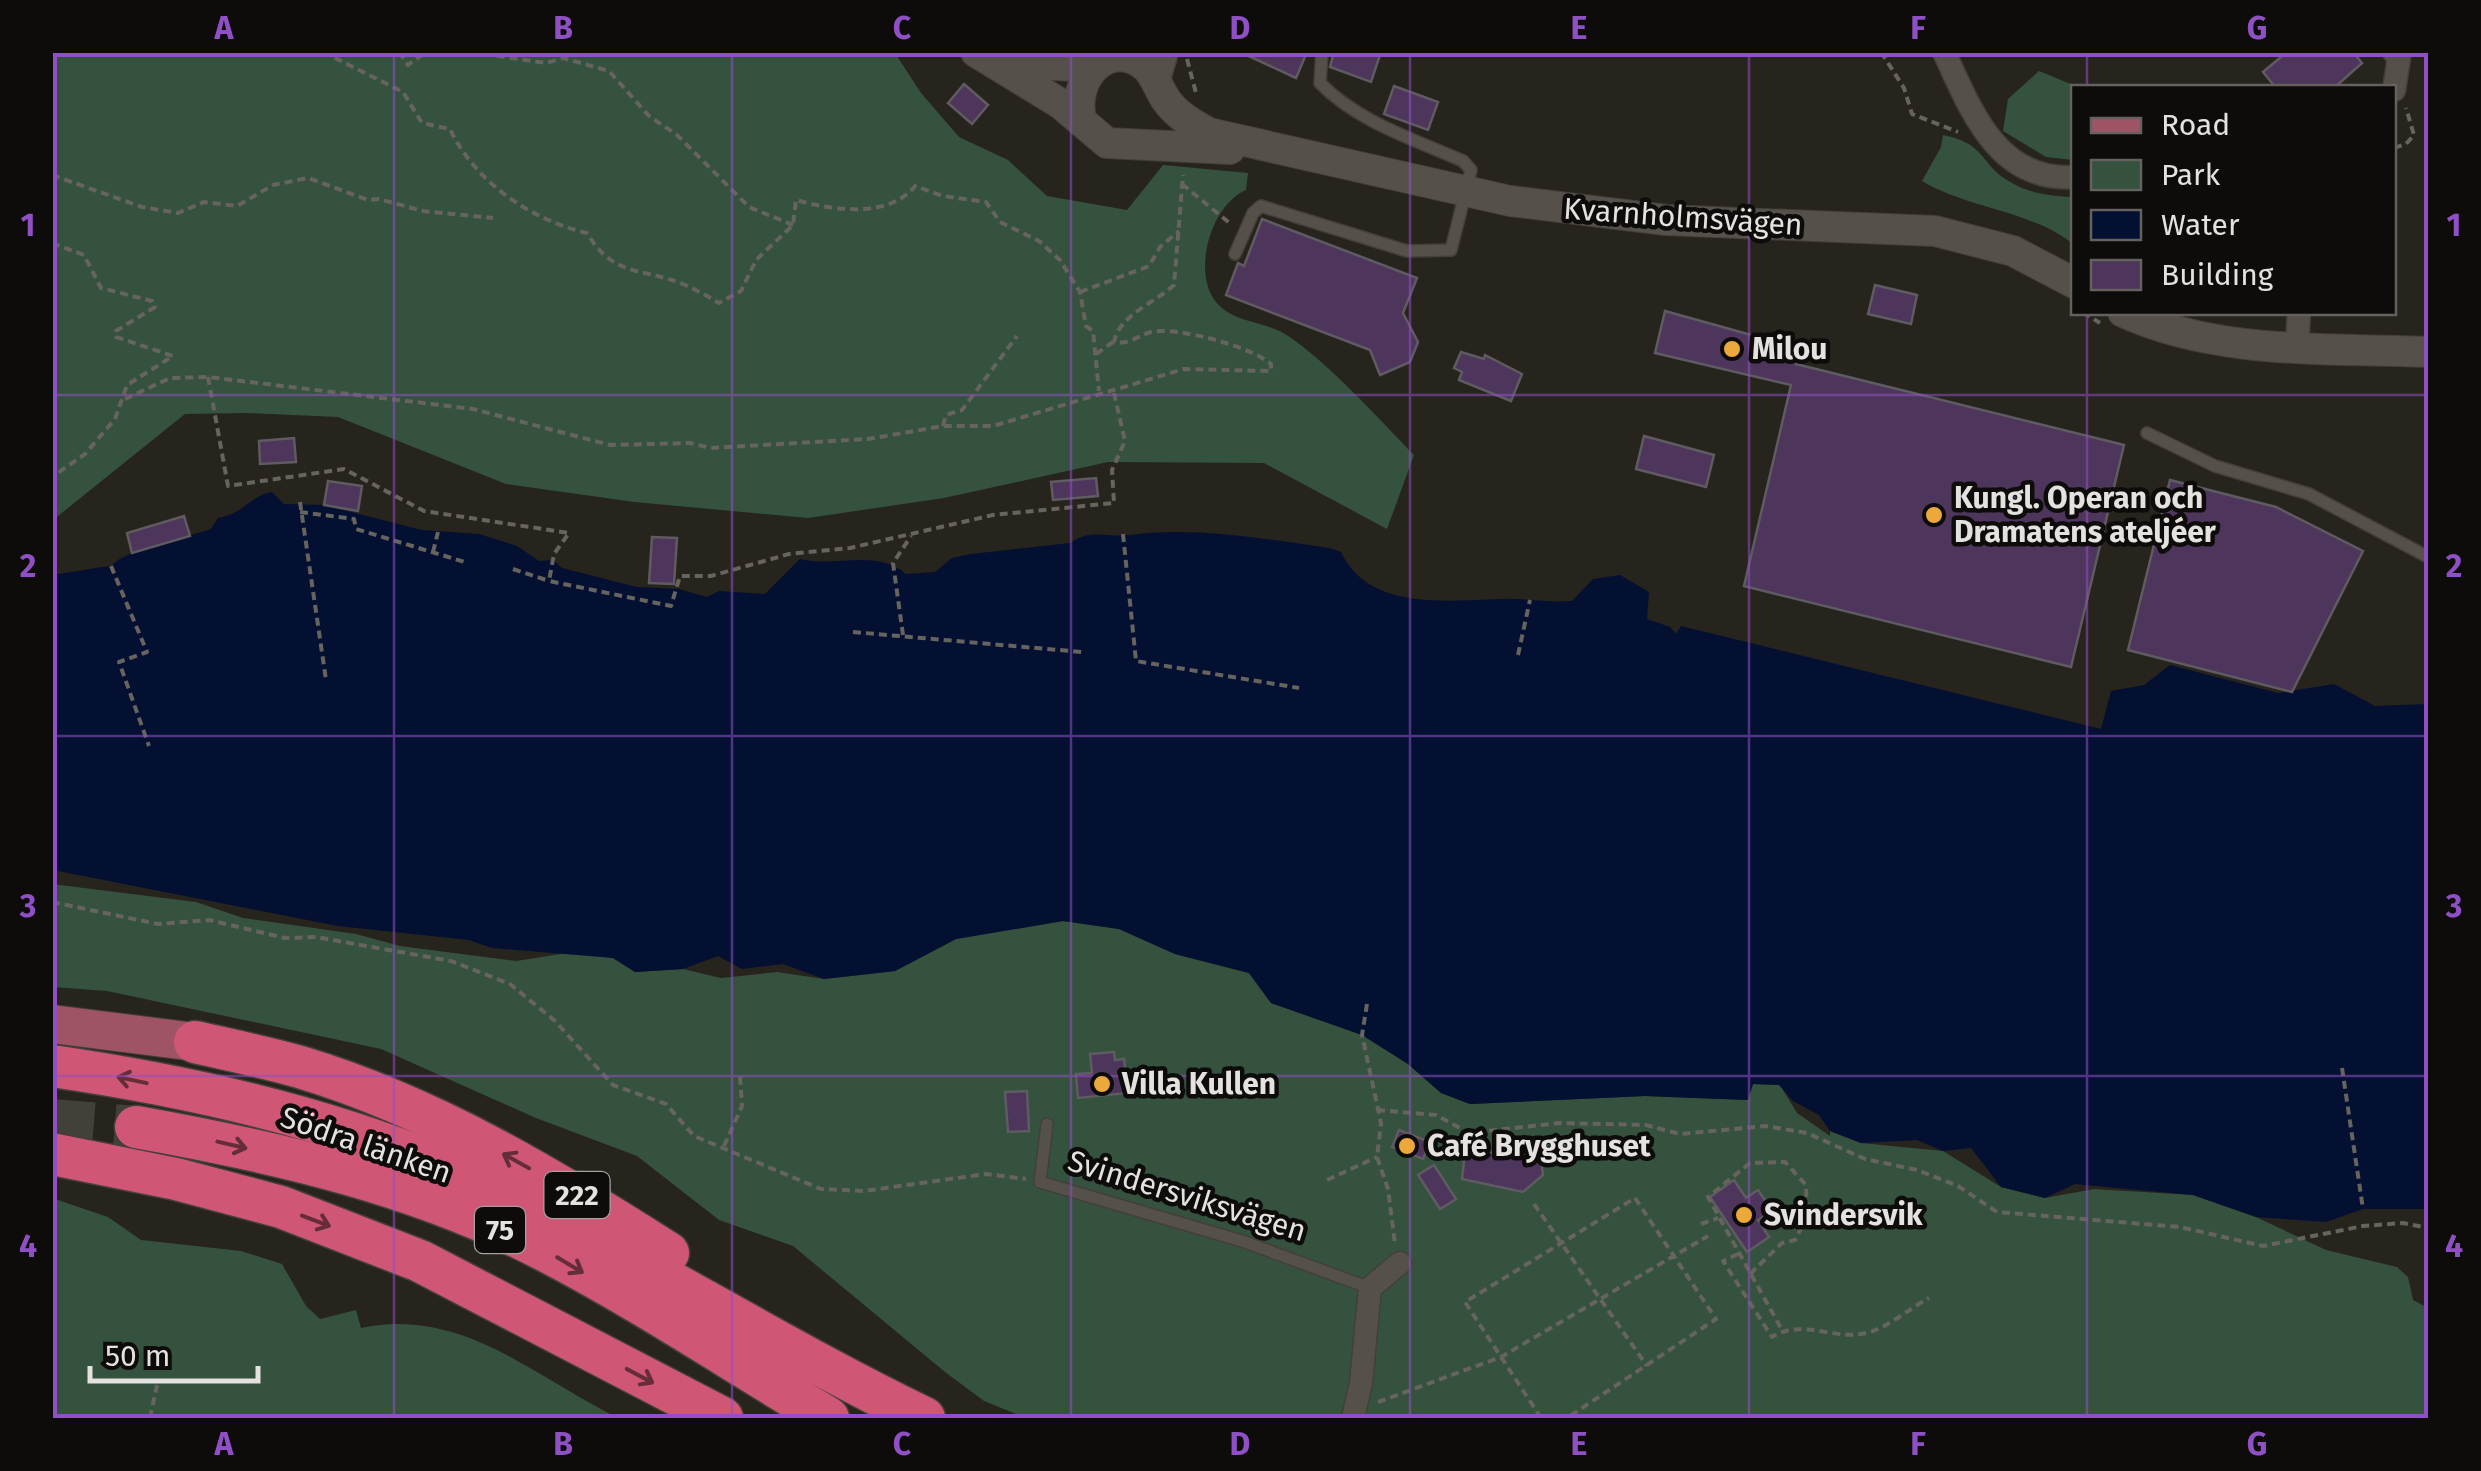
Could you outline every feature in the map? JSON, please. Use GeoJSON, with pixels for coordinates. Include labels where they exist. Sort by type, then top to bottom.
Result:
{"type":"FeatureCollection","features":[{"type":"Feature","properties":{"kind":"highway","name":"222"},"geometry":{"type":"LineString","coordinates":[[195,1042],[300,1067],[463,1132],[570,1190],[925,1418]]}},
{"type":"Feature","properties":{"kind":"highway","name":"Södra länken"},"geometry":{"type":"LineString","coordinates":[[52,1066],[211,1096],[332,1129],[440,1166],[608,1250],[810,1363],[925,1418]]}},
{"type":"Feature","properties":{"kind":"highway","name":"Södra länken"},"geometry":{"type":"LineString","coordinates":[[136,1127],[307,1163],[476,1219],[548,1252],[828,1418]]}},
{"type":"Feature","properties":{"kind":"highway"},"geometry":{"type":"LineString","coordinates":[[52,1154],[176,1178],[280,1207],[420,1260],[722,1418]]}},
{"type":"Feature","properties":{"kind":"main road","name":"222"},"geometry":{"type":"LineString","coordinates":[[52,1024],[195,1042]]}},
{"type":"Feature","properties":{"kind":"street","name":"Kvarnholmsvägen"},"geometry":{"type":"LineString","coordinates":[[976,52],[1062,104],[1107,142],[1288,151]]}},
{"type":"Feature","properties":{"kind":"street","name":"Kvarnholmsvägen"},"geometry":{"type":"LineString","coordinates":[[998,52],[1034,64],[1110,59],[1145,66],[1163,77],[1179,114],[1209,133],[1467,194],[1666,220],[1935,230],[2013,250],[2071,281]]}},
{"type":"Feature","properties":{"kind":"street"},"geometry":{"type":"LineString","coordinates":[[1944,52],[1979,125],[2007,158],[2032,172],[2071,177]]}},
{"type":"Feature","properties":{"kind":"street"},"geometry":{"type":"LineString","coordinates":[[2394,52],[2399,58],[2395,85]]}},
{"type":"Feature","properties":{"kind":"street"},"geometry":{"type":"LineString","coordinates":[[1082,122],[1078,91],[1110,59]]}},
{"type":"Feature","properties":{"kind":"street"},"geometry":{"type":"LineString","coordinates":[[1124,145],[1151,131],[1161,116],[1163,77]]}},
{"type":"Feature","properties":{"kind":"street"},"geometry":{"type":"LineString","coordinates":[[2132,315],[2196,336],[2297,347],[2428,352]]}},
{"type":"Feature","properties":{"kind":"street"},"geometry":{"type":"LineString","coordinates":[[2297,347],[2298,315]]}},
{"type":"Feature","properties":{"kind":"street"},"geometry":{"type":"LineString","coordinates":[[1354,1414],[1370,1288],[1400,1263]]}},
{"type":"Feature","properties":{"kind":"lane"},"geometry":{"type":"LineString","coordinates":[[1235,254],[1260,206],[1407,251],[1451,250],[1471,170],[1463,161],[1383,127],[1335,99],[1320,83],[1322,52]]}},
{"type":"Feature","properties":{"kind":"lane"},"geometry":{"type":"LineString","coordinates":[[2147,433],[2215,466],[2309,494],[2428,557]]}},
{"type":"Feature","properties":{"kind":"lane","name":"Svindersviksvägen"},"geometry":{"type":"LineString","coordinates":[[1046,1124],[1040,1182],[1242,1241],[1370,1288]]}},
{"type":"Feature","properties":{"kind":"path"},"geometry":{"type":"LineString","coordinates":[[323,52],[403,92],[422,122],[450,128],[462,152],[486,181],[553,225],[587,233],[602,258],[646,276],[680,282],[719,303],[741,291],[756,260],[793,225],[796,200],[823,208],[857,208],[896,203],[914,186],[943,196],[986,202],[1000,222],[1040,241],[1060,260],[1080,292],[1096,354],[1099,393]]}},
{"type":"Feature","properties":{"kind":"path"},"geometry":{"type":"LineString","coordinates":[[400,52],[408,65],[426,52]]}},
{"type":"Feature","properties":{"kind":"path"},"geometry":{"type":"LineString","coordinates":[[471,52],[546,63],[563,58],[609,71],[649,116],[677,135],[750,207],[793,225]]}},
{"type":"Feature","properties":{"kind":"path"},"geometry":{"type":"LineString","coordinates":[[1184,52],[1196,98]]}},
{"type":"Feature","properties":{"kind":"path"},"geometry":{"type":"LineString","coordinates":[[1882,52],[1904,88],[1912,114],[1954,133],[1979,125]]}},
{"type":"Feature","properties":{"kind":"path"},"geometry":{"type":"LineString","coordinates":[[2396,92],[2408,103],[2414,134],[2406,144],[2396,147]]}},
{"type":"Feature","properties":{"kind":"path"},"geometry":{"type":"LineString","coordinates":[[1096,354],[1114,342],[1135,313],[1174,285],[1183,171]]}},
{"type":"Feature","properties":{"kind":"path"},"geometry":{"type":"LineString","coordinates":[[52,175],[142,207],[178,213],[204,202],[237,206],[272,185],[308,178],[368,200],[493,218]]}},
{"type":"Feature","properties":{"kind":"path"},"geometry":{"type":"LineString","coordinates":[[1182,184],[1224,218]]}},
{"type":"Feature","properties":{"kind":"path"},"geometry":{"type":"LineString","coordinates":[[1080,292],[1149,266],[1160,247],[1179,232]]}},
{"type":"Feature","properties":{"kind":"path"},"geometry":{"type":"LineString","coordinates":[[52,243],[84,255],[101,288],[152,302],[155,306],[116,331],[116,336],[169,351],[172,356],[127,386],[125,399],[85,454],[52,477]]}},
{"type":"Feature","properties":{"kind":"path"},"geometry":{"type":"LineString","coordinates":[[125,399],[170,378],[208,377],[472,409],[630,446],[690,443],[710,448],[836,441],[943,426],[993,426],[1184,368],[1268,372],[1273,368],[1258,354],[1180,331],[1114,342]]}},
{"type":"Feature","properties":{"kind":"path"},"geometry":{"type":"LineString","coordinates":[[943,426],[946,415],[962,410],[1017,336]]}},
{"type":"Feature","properties":{"kind":"path"},"geometry":{"type":"LineString","coordinates":[[208,377],[228,486],[344,469],[424,511],[569,533],[554,554],[549,581]]}},
{"type":"Feature","properties":{"kind":"path"},"geometry":{"type":"LineString","coordinates":[[513,568],[549,581],[671,606],[680,576],[711,576],[789,554],[850,548],[993,516],[1114,503],[1112,470],[1125,441],[1113,389]]}},
{"type":"Feature","properties":{"kind":"path"},"geometry":{"type":"LineString","coordinates":[[300,502],[326,680]]}},
{"type":"Feature","properties":{"kind":"path"},"geometry":{"type":"LineString","coordinates":[[300,512],[354,520],[356,529],[468,563]]}},
{"type":"Feature","properties":{"kind":"path"},"geometry":{"type":"LineString","coordinates":[[433,552],[438,532]]}},
{"type":"Feature","properties":{"kind":"path"},"geometry":{"type":"LineString","coordinates":[[903,635],[893,563],[912,534]]}},
{"type":"Feature","properties":{"kind":"path"},"geometry":{"type":"LineString","coordinates":[[1123,534],[1136,661],[1299,688]]}},
{"type":"Feature","properties":{"kind":"path"},"geometry":{"type":"LineString","coordinates":[[111,566],[146,652],[119,662],[149,746]]}},
{"type":"Feature","properties":{"kind":"path"},"geometry":{"type":"LineString","coordinates":[[1518,655],[1530,600]]}},
{"type":"Feature","properties":{"kind":"path"},"geometry":{"type":"LineString","coordinates":[[854,632],[1082,652]]}},
{"type":"Feature","properties":{"kind":"path"},"geometry":{"type":"LineString","coordinates":[[52,902],[158,924],[209,920],[286,938],[316,938],[451,961],[510,984],[554,1021],[613,1085],[666,1104],[694,1136],[820,1188],[864,1192],[986,1174],[1040,1182]]}},
{"type":"Feature","properties":{"kind":"path"},"geometry":{"type":"LineString","coordinates":[[1367,1004],[1362,1035],[1381,1123],[1378,1157],[1400,1263]]}},
{"type":"Feature","properties":{"kind":"path"},"geometry":{"type":"LineString","coordinates":[[2342,1068],[2363,1209]]}},
{"type":"Feature","properties":{"kind":"path"},"geometry":{"type":"LineString","coordinates":[[724,1146],[742,1106],[740,1076]]}},
{"type":"Feature","properties":{"kind":"path"},"geometry":{"type":"LineString","coordinates":[[1377,1110],[1436,1115],[1469,1134],[1558,1123],[1630,1124],[1680,1134],[1766,1126],[1807,1133],[1866,1159],[1916,1170],[1958,1186],[1997,1212],[2180,1226],[2262,1246],[2364,1226],[2403,1224],[2428,1228]]}},
{"type":"Feature","properties":{"kind":"path"},"geometry":{"type":"LineString","coordinates":[[1328,1180],[1378,1157]]}},
{"type":"Feature","properties":{"kind":"path"},"geometry":{"type":"LineString","coordinates":[[1750,1274],[1782,1243],[1795,1240],[1807,1217],[1806,1185],[1785,1162],[1750,1162],[1708,1197],[1738,1254],[1782,1330]]}},
{"type":"Feature","properties":{"kind":"path"},"geometry":{"type":"LineString","coordinates":[[1541,1418],[1465,1302],[1635,1198],[1716,1319],[1567,1418]]}},
{"type":"Feature","properties":{"kind":"path"},"geometry":{"type":"LineString","coordinates":[[1534,1204],[1648,1366]]}},
{"type":"Feature","properties":{"kind":"path"},"geometry":{"type":"LineString","coordinates":[[1701,1224],[1718,1218]]}},
{"type":"Feature","properties":{"kind":"path"},"geometry":{"type":"LineString","coordinates":[[1354,1414],[1500,1357],[1708,1236]]}},
{"type":"Feature","properties":{"kind":"path"},"geometry":{"type":"LineString","coordinates":[[1738,1254],[1723,1261],[1772,1336],[1782,1330],[1868,1333],[1928,1298]]}},
{"type":"Feature","properties":{"kind":"path"},"geometry":{"type":"LineString","coordinates":[[150,1418],[158,1385]]}},
{"type":"Feature","properties":{"kind":"green space"},"geometry":{"type":"Polygon","coordinates":[[[53,52],[895,53],[921,93],[959,137],[1008,160],[1047,196],[1127,210],[1163,165],[1248,173],[1246,190],[1224,208],[1210,236],[1205,268],[1212,296],[1226,311],[1276,329],[1301,345],[1414,455],[1387,529],[1264,463],[1108,462],[944,498],[808,518],[634,502],[506,484],[338,417],[185,414],[53,520],[53,52]]]}},
{"type":"Feature","properties":{"kind":"green space"},"geometry":{"type":"Polygon","coordinates":[[[2039,71],[2073,85],[2071,160],[2046,157],[2003,131],[2008,99],[2039,71]]]}},
{"type":"Feature","properties":{"kind":"green space"},"geometry":{"type":"Polygon","coordinates":[[[1943,135],[1958,139],[1976,149],[2001,176],[2019,187],[2071,197],[2071,243],[2038,224],[1959,198],[1922,181],[1941,147],[1943,135]]]}},
{"type":"Feature","properties":{"kind":"green space"},"geometry":{"type":"Polygon","coordinates":[[[52,884],[196,902],[243,918],[356,934],[400,946],[516,961],[574,952],[613,958],[635,972],[683,969],[721,978],[777,972],[824,979],[895,971],[956,939],[1063,921],[1119,929],[1175,954],[1249,973],[1271,1003],[1362,1035],[1408,1064],[1441,1093],[1470,1104],[1645,1096],[1747,1100],[1753,1084],[1780,1085],[1797,1113],[1830,1136],[1830,1131],[1861,1143],[1943,1151],[2001,1187],[2045,1198],[2094,1189],[2193,1195],[2256,1217],[2326,1250],[2397,1267],[2408,1277],[2413,1300],[2428,1308],[2428,1418],[1026,1418],[984,1401],[793,1246],[719,1220],[637,1156],[536,1118],[381,1049],[107,991],[53,987],[52,884]]]}},
{"type":"Feature","properties":{"kind":"green space"},"geometry":{"type":"Polygon","coordinates":[[[52,1198],[108,1217],[141,1240],[241,1251],[282,1264],[306,1306],[320,1319],[356,1310],[361,1328],[397,1324],[432,1327],[464,1336],[496,1349],[618,1418],[53,1418],[52,1198]]]}},
{"type":"Feature","properties":{"kind":"water"},"geometry":{"type":"Polygon","coordinates":[[[272,492],[284,504],[324,505],[421,530],[479,534],[517,546],[539,561],[553,560],[562,568],[637,587],[679,589],[707,597],[719,591],[765,594],[800,559],[869,560],[894,566],[906,574],[935,572],[952,558],[971,554],[1070,543],[1092,535],[1204,533],[1330,548],[1341,552],[1370,585],[1412,598],[1572,601],[1593,579],[1620,575],[1649,592],[1647,619],[1670,627],[1676,634],[1681,626],[2101,729],[2111,691],[2144,685],[2170,665],[2278,693],[2334,684],[2375,706],[2428,704],[2428,1209],[2363,1209],[2326,1222],[2256,1217],[2193,1195],[2075,1184],[2045,1198],[2001,1187],[1971,1148],[1943,1151],[1917,1140],[1861,1143],[1830,1131],[1819,1115],[1793,1101],[1779,1085],[1753,1084],[1748,1100],[1645,1096],[1470,1104],[1441,1093],[1408,1064],[1362,1035],[1271,1003],[1249,973],[1175,954],[1119,929],[1063,921],[956,939],[895,971],[824,979],[783,964],[742,969],[718,956],[683,969],[635,972],[613,958],[492,948],[469,940],[338,926],[53,870],[53,575],[111,566],[143,549],[211,529],[218,518],[272,492]]]}},
{"type":"Feature","properties":{"kind":"building"},"geometry":{"type":"Polygon","coordinates":[[[1240,52],[1307,52],[1296,78],[1240,52]]]}},
{"type":"Feature","properties":{"kind":"building"},"geometry":{"type":"Polygon","coordinates":[[[1334,52],[1381,52],[1371,82],[1330,67],[1334,52]]]}},
{"type":"Feature","properties":{"kind":"building"},"geometry":{"type":"Polygon","coordinates":[[[2287,52],[2353,52],[2362,63],[2337,85],[2274,85],[2263,72],[2287,52]]]}},
{"type":"Feature","properties":{"kind":"building"},"geometry":{"type":"Polygon","coordinates":[[[964,84],[988,105],[972,124],[948,103],[964,84]]]}},
{"type":"Feature","properties":{"kind":"building"},"geometry":{"type":"Polygon","coordinates":[[[1394,86],[1438,102],[1428,130],[1384,114],[1394,86]]]}},
{"type":"Feature","properties":{"kind":"building"},"geometry":{"type":"Polygon","coordinates":[[[1262,219],[1417,278],[1403,313],[1418,342],[1410,362],[1380,375],[1370,350],[1226,295],[1238,263],[1244,266],[1262,219]]]}},
{"type":"Feature","properties":{"kind":"building"},"geometry":{"type":"Polygon","coordinates":[[[1875,285],[1917,295],[1911,324],[1868,314],[1875,285]]]}},
{"type":"Feature","properties":{"kind":"building","name":"Kungl. Operan och Dramatens ateljéer"},"geometry":{"type":"Polygon","coordinates":[[[1665,311],[1762,338],[1761,345],[1799,354],[1796,364],[2124,445],[2071,667],[1744,586],[1791,385],[1655,353],[1665,311]]]}},
{"type":"Feature","properties":{"kind":"building"},"geometry":{"type":"Polygon","coordinates":[[[1461,352],[1484,359],[1485,355],[1522,374],[1511,401],[1459,380],[1462,372],[1454,368],[1461,352]]]}},
{"type":"Feature","properties":{"kind":"building"},"geometry":{"type":"Polygon","coordinates":[[[1644,436],[1714,455],[1706,487],[1636,469],[1644,436]]]}},
{"type":"Feature","properties":{"kind":"building"},"geometry":{"type":"Polygon","coordinates":[[[294,438],[296,462],[260,464],[259,441],[294,438]]]}},
{"type":"Feature","properties":{"kind":"building"},"geometry":{"type":"Polygon","coordinates":[[[1096,478],[1098,496],[1053,500],[1051,482],[1096,478]]]}},
{"type":"Feature","properties":{"kind":"building"},"geometry":{"type":"Polygon","coordinates":[[[2170,480],[2276,507],[2363,551],[2292,692],[2128,650],[2170,480]]]}},
{"type":"Feature","properties":{"kind":"building"},"geometry":{"type":"Polygon","coordinates":[[[328,481],[362,486],[358,511],[324,505],[328,481]]]}},
{"type":"Feature","properties":{"kind":"building"},"geometry":{"type":"Polygon","coordinates":[[[184,516],[190,536],[132,553],[127,533],[184,516]]]}},
{"type":"Feature","properties":{"kind":"building"},"geometry":{"type":"Polygon","coordinates":[[[652,537],[677,538],[674,584],[649,583],[652,537]]]}},
{"type":"Feature","properties":{"kind":"building","name":"Villa Kullen"},"geometry":{"type":"Polygon","coordinates":[[[1114,1052],[1115,1060],[1124,1059],[1128,1093],[1078,1098],[1076,1074],[1092,1073],[1090,1054],[1114,1052]]]}},
{"type":"Feature","properties":{"kind":"building"},"geometry":{"type":"Polygon","coordinates":[[[1027,1091],[1029,1131],[1008,1132],[1005,1092],[1027,1091]]]}},
{"type":"Feature","properties":{"kind":"building"},"geometry":{"type":"Polygon","coordinates":[[[1399,1130],[1430,1142],[1423,1159],[1392,1147],[1399,1130]]]}},
{"type":"Feature","properties":{"kind":"building"},"geometry":{"type":"Polygon","coordinates":[[[1465,1152],[1540,1154],[1543,1175],[1523,1192],[1462,1179],[1465,1152]]]}},
{"type":"Feature","properties":{"kind":"building"},"geometry":{"type":"Polygon","coordinates":[[[1434,1165],[1456,1199],[1440,1209],[1418,1175],[1434,1165]]]}},
{"type":"Feature","properties":{"kind":"building","name":"Svindersvik"},"geometry":{"type":"Polygon","coordinates":[[[1734,1180],[1746,1198],[1758,1190],[1772,1211],[1758,1220],[1769,1237],[1747,1252],[1710,1197],[1734,1180]]]}},
{"type":"Feature","properties":{"kind":"tunnel"},"geometry":{"type":"LineString","coordinates":[[52,1120],[136,1127]]}},
{"type":"Feature","properties":{"kind":"place","name":"Milou"},"geometry":{"type":"Point","coordinates":[1732,349]}},
{"type":"Feature","properties":{"kind":"place","name":"Kungl. Operan och Dramatens ateljéer"},"geometry":{"type":"Point","coordinates":[1934,515]}},
{"type":"Feature","properties":{"kind":"place","name":"Villa Kullen"},"geometry":{"type":"Point","coordinates":[1102,1084]}},
{"type":"Feature","properties":{"kind":"place","name":"Café Brygghuset"},"geometry":{"type":"Point","coordinates":[1407,1146]}},
{"type":"Feature","properties":{"kind":"place","name":"Svindersvik"},"geometry":{"type":"Point","coordinates":[1744,1215]}}]}
